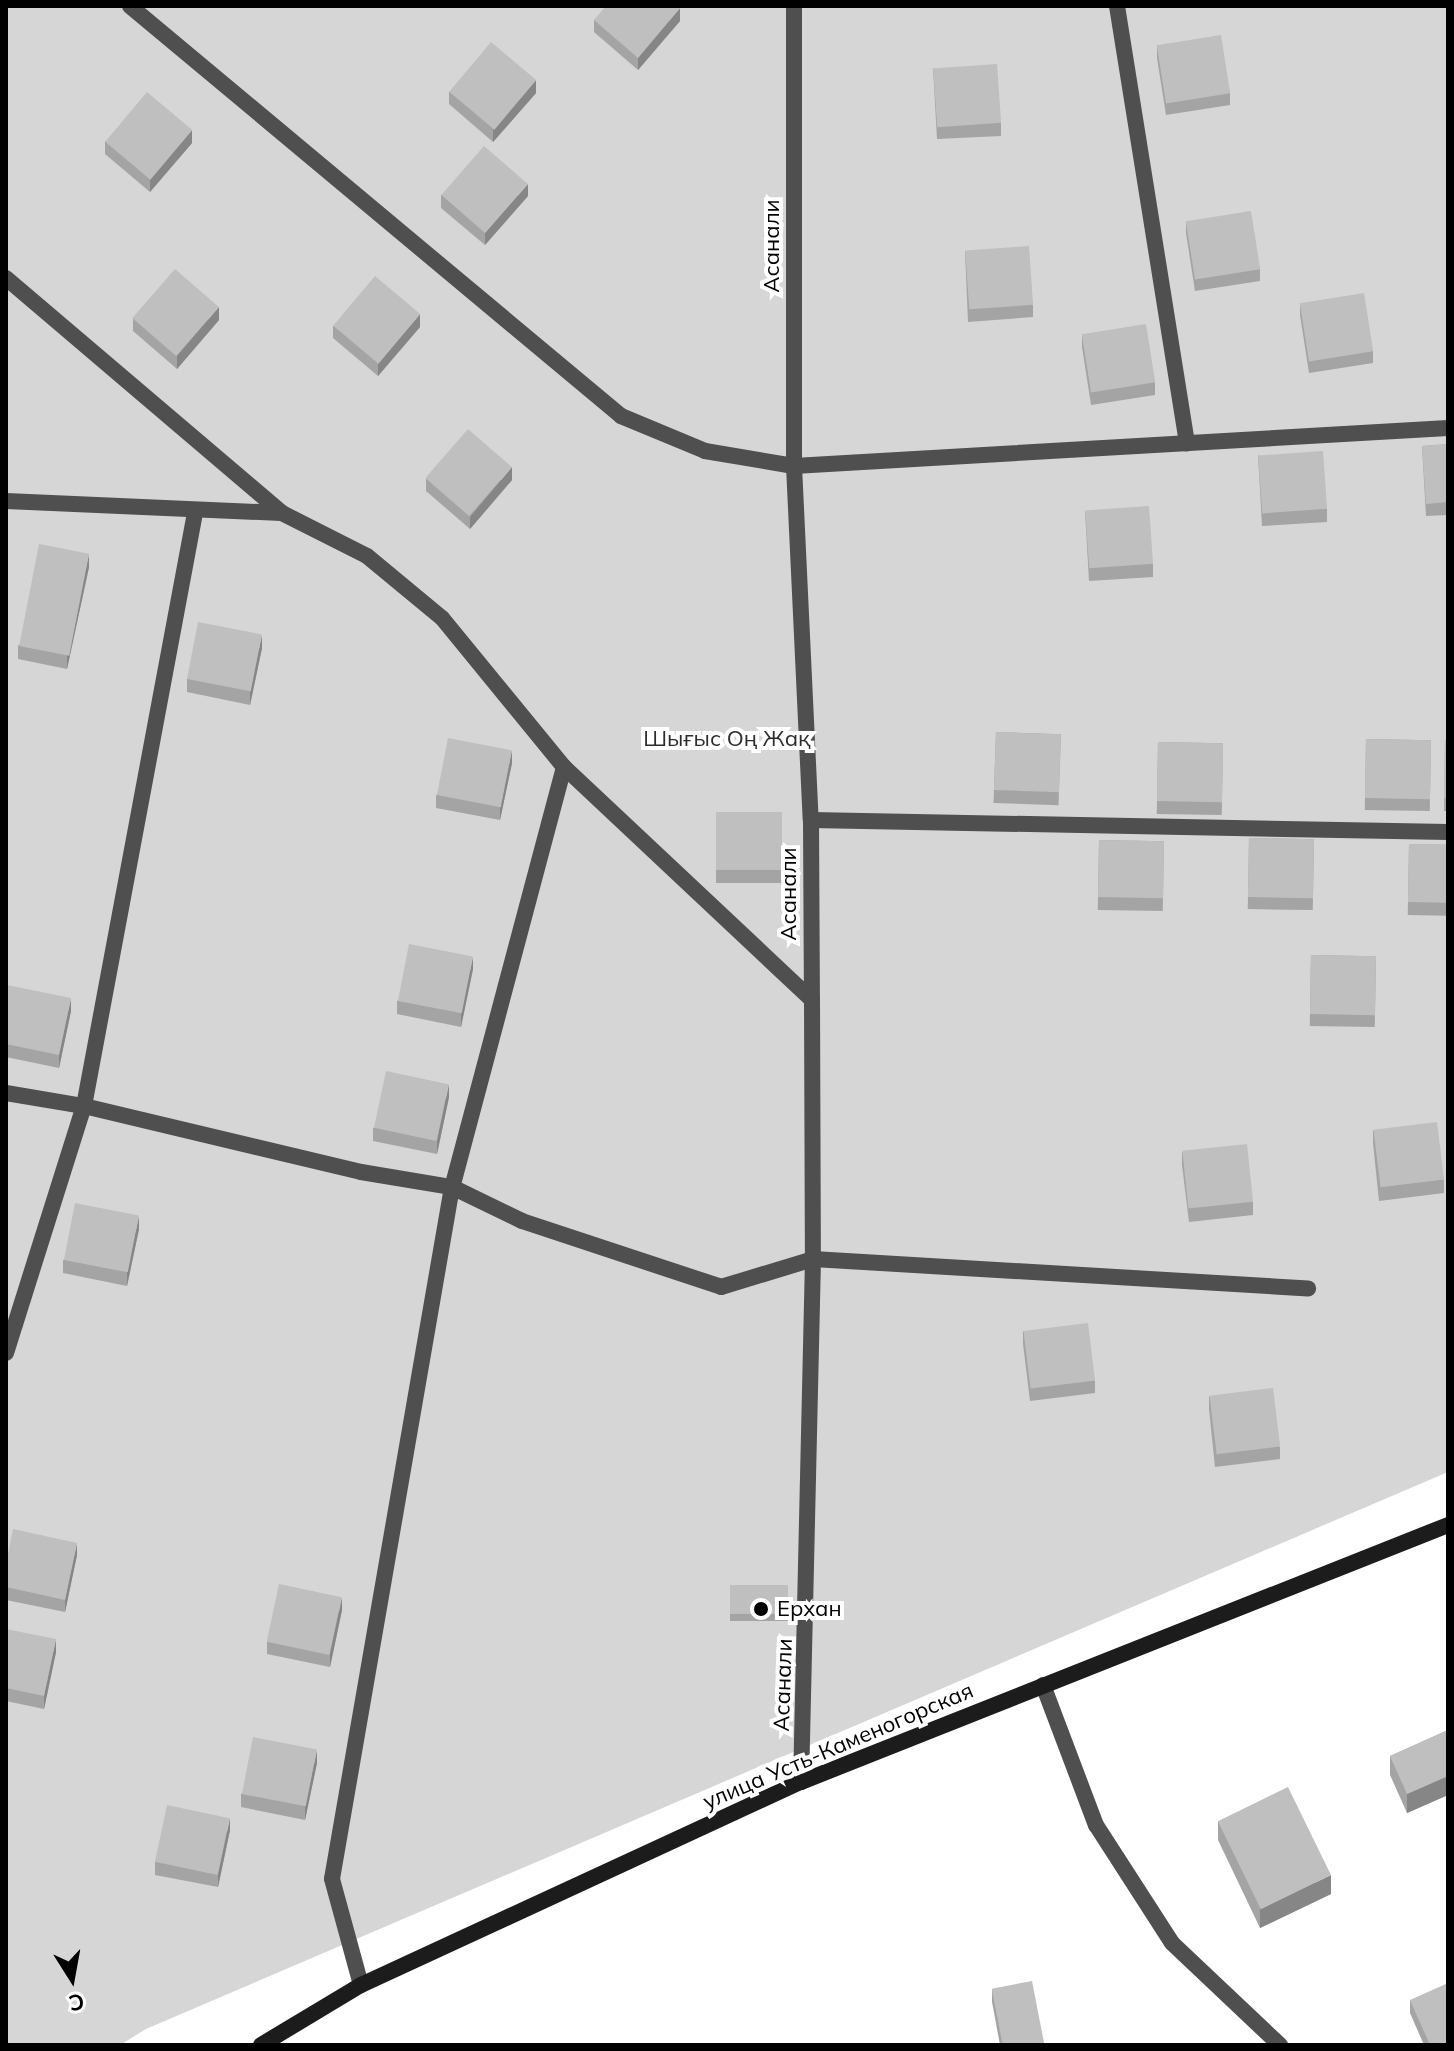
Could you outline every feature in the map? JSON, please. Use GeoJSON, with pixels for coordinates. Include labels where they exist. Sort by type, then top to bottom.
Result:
{"type":"FeatureCollection","features":[{"type":"Feature","properties":{"kind":"street"},"geometry":{"type":"LineString","coordinates":[[130,6],[621,416],[705,451],[794,466],[1448,428]]}},
{"type":"Feature","properties":{"kind":"street","name":"Асанали"},"geometry":{"type":"LineString","coordinates":[[794,6],[794,466],[811,820],[812,1000],[813,1259],[801,1782]]}},
{"type":"Feature","properties":{"kind":"street"},"geometry":{"type":"LineString","coordinates":[[1117,6],[1187,443]]}},
{"type":"Feature","properties":{"kind":"street"},"geometry":{"type":"LineString","coordinates":[[6,278],[282,513],[367,556],[442,618],[564,767],[812,1000]]}},
{"type":"Feature","properties":{"kind":"street"},"geometry":{"type":"LineString","coordinates":[[6,501],[195,513],[282,513]]}},
{"type":"Feature","properties":{"kind":"street"},"geometry":{"type":"LineString","coordinates":[[6,1353],[84,1106],[195,513]]}},
{"type":"Feature","properties":{"kind":"street"},"geometry":{"type":"LineString","coordinates":[[361,1985],[332,1879],[452,1187],[564,767]]}},
{"type":"Feature","properties":{"kind":"street"},"geometry":{"type":"LineString","coordinates":[[811,820],[1448,832]]}},
{"type":"Feature","properties":{"kind":"street"},"geometry":{"type":"LineString","coordinates":[[6,1093],[84,1106],[361,1172],[452,1187],[522,1221],[721,1287],[813,1259],[1308,1288]]}},
{"type":"Feature","properties":{"kind":"street","name":"улица Усть-Каменогорская"},"geometry":{"type":"LineString","coordinates":[[261,2045],[361,1985],[801,1782],[1448,1525]]}},
{"type":"Feature","properties":{"kind":"street"},"geometry":{"type":"LineString","coordinates":[[1043,1685],[1096,1825],[1172,1943],[1280,2045]]}},
{"type":"Feature","properties":{"kind":"green space","name":"Шығыс Оң Жақ"},"geometry":{"type":"Polygon","coordinates":[[[6,6],[1448,6],[1448,1472],[146,2029],[120,2045],[6,2045],[6,6]]]}},
{"type":"Feature","properties":{"kind":"building"},"geometry":{"type":"Polygon","coordinates":[[[606,6],[680,8],[638,58],[594,20],[606,6]]]}},
{"type":"Feature","properties":{"kind":"building"},"geometry":{"type":"Polygon","coordinates":[[[1221,35],[1230,93],[1166,103],[1157,45],[1221,35]]]}},
{"type":"Feature","properties":{"kind":"building"},"geometry":{"type":"Polygon","coordinates":[[[491,42],[536,80],[494,130],[449,92],[491,42]]]}},
{"type":"Feature","properties":{"kind":"building"},"geometry":{"type":"Polygon","coordinates":[[[997,64],[1001,123],[937,127],[933,68],[997,64]]]}},
{"type":"Feature","properties":{"kind":"building"},"geometry":{"type":"Polygon","coordinates":[[[147,92],[192,130],[150,180],[105,142],[147,92]]]}},
{"type":"Feature","properties":{"kind":"building"},"geometry":{"type":"Polygon","coordinates":[[[484,146],[528,184],[485,233],[441,195],[484,146]]]}},
{"type":"Feature","properties":{"kind":"building"},"geometry":{"type":"Polygon","coordinates":[[[1251,211],[1260,269],[1195,280],[1186,221],[1251,211]]]}},
{"type":"Feature","properties":{"kind":"building"},"geometry":{"type":"Polygon","coordinates":[[[1029,246],[1033,305],[969,309],[965,250],[1029,246]]]}},
{"type":"Feature","properties":{"kind":"building"},"geometry":{"type":"Polygon","coordinates":[[[175,269],[219,307],[176,356],[132,318],[175,269]]]}},
{"type":"Feature","properties":{"kind":"building"},"geometry":{"type":"Polygon","coordinates":[[[375,276],[420,314],[378,364],[333,326],[375,276]]]}},
{"type":"Feature","properties":{"kind":"building"},"geometry":{"type":"Polygon","coordinates":[[[1364,293],[1373,351],[1309,361],[1300,303],[1364,293]]]}},
{"type":"Feature","properties":{"kind":"building"},"geometry":{"type":"Polygon","coordinates":[[[1146,324],[1155,382],[1091,392],[1082,334],[1146,324]]]}},
{"type":"Feature","properties":{"kind":"building"},"geometry":{"type":"Polygon","coordinates":[[[468,429],[512,467],[469,516],[425,478],[468,429]]]}},
{"type":"Feature","properties":{"kind":"building"},"geometry":{"type":"Polygon","coordinates":[[[1448,444],[1448,502],[1426,504],[1422,446],[1448,444]]]}},
{"type":"Feature","properties":{"kind":"building"},"geometry":{"type":"Polygon","coordinates":[[[1323,451],[1327,509],[1262,513],[1258,456],[1323,451]]]}},
{"type":"Feature","properties":{"kind":"building"},"geometry":{"type":"Polygon","coordinates":[[[1149,506],[1153,564],[1089,568],[1085,510],[1149,506]]]}},
{"type":"Feature","properties":{"kind":"building"},"geometry":{"type":"Polygon","coordinates":[[[39,544],[89,554],[69,656],[19,646],[39,544]]]}},
{"type":"Feature","properties":{"kind":"building"},"geometry":{"type":"Polygon","coordinates":[[[198,622],[262,634],[251,691],[187,679],[198,622]]]}},
{"type":"Feature","properties":{"kind":"building"},"geometry":{"type":"Polygon","coordinates":[[[996,732],[1061,734],[1059,792],[994,790],[996,732]]]}},
{"type":"Feature","properties":{"kind":"building"},"geometry":{"type":"Polygon","coordinates":[[[448,738],[512,750],[501,807],[437,795],[448,738]]]}},
{"type":"Feature","properties":{"kind":"building"},"geometry":{"type":"Polygon","coordinates":[[[1366,739],[1431,740],[1430,799],[1365,798],[1366,739]]]}},
{"type":"Feature","properties":{"kind":"building"},"geometry":{"type":"Polygon","coordinates":[[[1445,740],[1448,740],[1448,798],[1444,798],[1445,740]]]}},
{"type":"Feature","properties":{"kind":"building"},"geometry":{"type":"Polygon","coordinates":[[[1158,742],[1223,743],[1222,802],[1157,801],[1158,742]]]}},
{"type":"Feature","properties":{"kind":"building"},"geometry":{"type":"Polygon","coordinates":[[[716,812],[782,812],[782,870],[716,870],[716,812]]]}},
{"type":"Feature","properties":{"kind":"building"},"geometry":{"type":"Polygon","coordinates":[[[1249,838],[1314,839],[1313,898],[1248,897],[1249,838]]]}},
{"type":"Feature","properties":{"kind":"building"},"geometry":{"type":"Polygon","coordinates":[[[1099,840],[1164,841],[1163,898],[1098,897],[1099,840]]]}},
{"type":"Feature","properties":{"kind":"building"},"geometry":{"type":"Polygon","coordinates":[[[1409,844],[1448,845],[1447,903],[1408,902],[1409,844]]]}},
{"type":"Feature","properties":{"kind":"building"},"geometry":{"type":"Polygon","coordinates":[[[409,944],[473,956],[462,1013],[398,1001],[409,944]]]}},
{"type":"Feature","properties":{"kind":"building"},"geometry":{"type":"Polygon","coordinates":[[[1311,955],[1376,956],[1375,1015],[1310,1014],[1311,955]]]}},
{"type":"Feature","properties":{"kind":"building"},"geometry":{"type":"Polygon","coordinates":[[[7,985],[71,998],[59,1055],[6,1044],[7,985]]]}},
{"type":"Feature","properties":{"kind":"building"},"geometry":{"type":"Polygon","coordinates":[[[386,1071],[449,1084],[437,1141],[374,1128],[386,1071]]]}},
{"type":"Feature","properties":{"kind":"building"},"geometry":{"type":"Polygon","coordinates":[[[1437,1122],[1444,1180],[1381,1187],[1373,1130],[1437,1122]]]}},
{"type":"Feature","properties":{"kind":"building"},"geometry":{"type":"Polygon","coordinates":[[[1247,1144],[1253,1202],[1188,1208],[1182,1151],[1247,1144]]]}},
{"type":"Feature","properties":{"kind":"building"},"geometry":{"type":"Polygon","coordinates":[[[75,1203],[139,1215],[128,1272],[64,1260],[75,1203]]]}},
{"type":"Feature","properties":{"kind":"building"},"geometry":{"type":"Polygon","coordinates":[[[1088,1323],[1095,1381],[1031,1388],[1023,1331],[1088,1323]]]}},
{"type":"Feature","properties":{"kind":"building"},"geometry":{"type":"Polygon","coordinates":[[[1273,1388],[1280,1447],[1217,1454],[1209,1396],[1273,1388]]]}},
{"type":"Feature","properties":{"kind":"building"},"geometry":{"type":"Polygon","coordinates":[[[13,1529],[77,1543],[65,1600],[6,1587],[6,1564],[13,1529]]]}},
{"type":"Feature","properties":{"kind":"building"},"geometry":{"type":"Polygon","coordinates":[[[279,1584],[342,1597],[329,1655],[267,1642],[279,1584]]]}},
{"type":"Feature","properties":{"kind":"building"},"geometry":{"type":"Polygon","coordinates":[[[730,1585],[788,1585],[788,1614],[730,1614],[730,1585]]]}},
{"type":"Feature","properties":{"kind":"building"},"geometry":{"type":"Polygon","coordinates":[[[6,1629],[56,1639],[44,1696],[6,1688],[6,1629]]]}},
{"type":"Feature","properties":{"kind":"building"},"geometry":{"type":"Polygon","coordinates":[[[1448,1730],[1448,1776],[1407,1794],[1390,1756],[1448,1730]]]}},
{"type":"Feature","properties":{"kind":"building"},"geometry":{"type":"Polygon","coordinates":[[[253,1737],[317,1749],[306,1806],[242,1794],[253,1737]]]}},
{"type":"Feature","properties":{"kind":"building"},"geometry":{"type":"Polygon","coordinates":[[[1288,1787],[1331,1875],[1261,1909],[1218,1821],[1288,1787]]]}},
{"type":"Feature","properties":{"kind":"building"},"geometry":{"type":"Polygon","coordinates":[[[167,1805],[230,1818],[218,1875],[155,1862],[167,1805]]]}},
{"type":"Feature","properties":{"kind":"building"},"geometry":{"type":"Polygon","coordinates":[[[1032,1981],[1044,2045],[1003,2045],[992,1989],[1032,1981]]]}},
{"type":"Feature","properties":{"kind":"building"},"geometry":{"type":"Polygon","coordinates":[[[1448,1983],[1448,2045],[1430,2045],[1410,2000],[1448,1983]]]}},
{"type":"Feature","properties":{"kind":"place","name":"Ерхан"},"geometry":{"type":"Point","coordinates":[761,1609]}}]}
